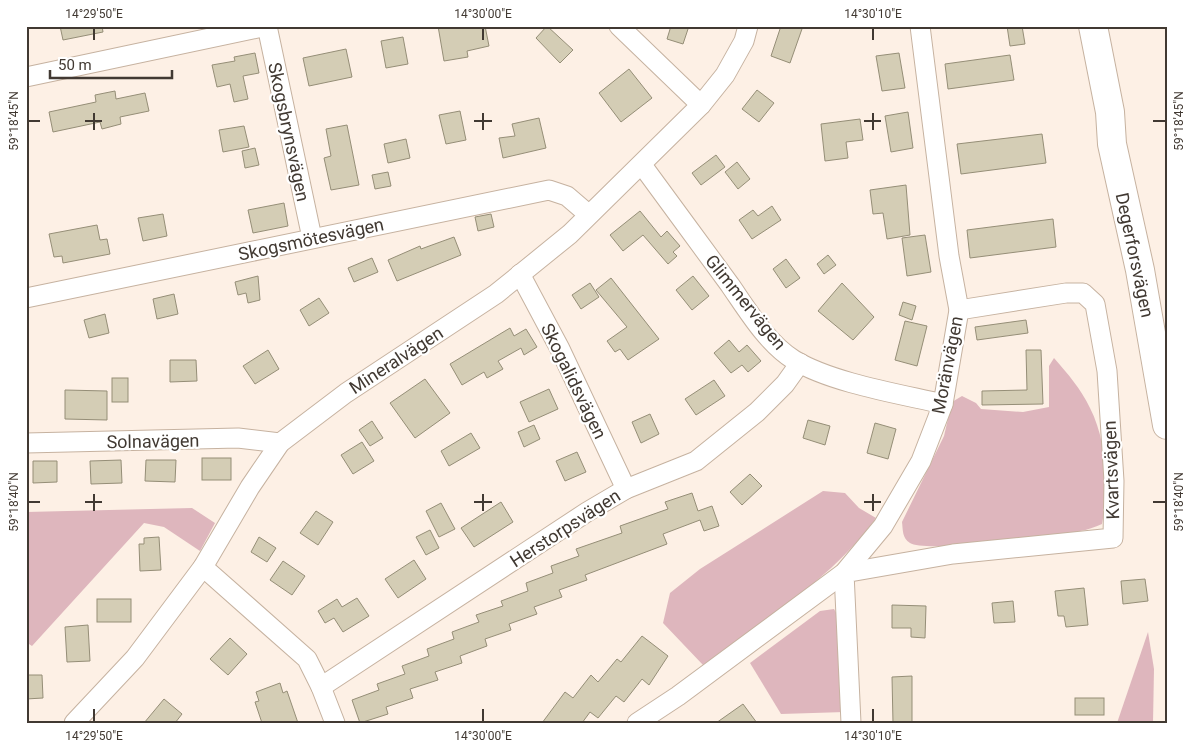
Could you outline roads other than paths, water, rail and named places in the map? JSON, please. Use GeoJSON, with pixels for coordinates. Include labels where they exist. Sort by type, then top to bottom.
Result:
{"type":"FeatureCollection","features":[{"type":"Feature","properties":{"kind":"main road","name":"Degerforsvägen"},"geometry":{"type":"LineString","coordinates":[[1076,26],[1098,115],[1112,144]]}},
{"type":"Feature","properties":{"kind":"main road","name":"Degerforsvägen"},"geometry":{"type":"LineString","coordinates":[[1093,26],[1110,112],[1112,144],[1140,270],[1167,424]]}},
{"type":"Feature","properties":{"kind":"street"},"geometry":{"type":"LineString","coordinates":[[26,77],[267,26]]}},
{"type":"Feature","properties":{"kind":"street","name":"Skogsbrynsvägen"},"geometry":{"type":"LineString","coordinates":[[267,26],[312,238]]}},
{"type":"Feature","properties":{"kind":"street"},"geometry":{"type":"LineString","coordinates":[[619,26],[701,105]]}},
{"type":"Feature","properties":{"kind":"street","name":"Mineralvägen"},"geometry":{"type":"LineString","coordinates":[[74,723],[135,658],[203,567],[280,443],[312,416],[458,320],[570,234],[588,214],[642,165],[701,105],[725,75],[744,41],[748,26]]}},
{"type":"Feature","properties":{"kind":"street","name":"Moränvägen"},"geometry":{"type":"LineString","coordinates":[[637,723],[678,696],[844,572],[883,526],[921,461],[943,404],[959,310],[949,256],[920,26]]}},
{"type":"Feature","properties":{"kind":"street","name":"Glimmervägen"},"geometry":{"type":"LineString","coordinates":[[642,165],[772,341],[800,363],[814,370],[884,391],[943,404]]}},
{"type":"Feature","properties":{"kind":"street","name":"Skogsmötesvägen"},"geometry":{"type":"LineString","coordinates":[[26,298],[549,190],[567,196],[588,214]]}},
{"type":"Feature","properties":{"kind":"street","name":"Skogalidsvägen"},"geometry":{"type":"LineString","coordinates":[[520,274],[560,349],[626,489]]}},
{"type":"Feature","properties":{"kind":"street","name":"Kvartsvägen"},"geometry":{"type":"LineString","coordinates":[[844,572],[953,554],[1113,538],[1114,481],[1107,371],[1095,304],[1083,293],[1066,292],[959,310]]}},
{"type":"Feature","properties":{"kind":"street","name":"Herstorpsvägen"},"geometry":{"type":"LineString","coordinates":[[321,687],[626,489],[696,462],[757,412],[785,384],[800,363]]}},
{"type":"Feature","properties":{"kind":"street","name":"Solnavägen"},"geometry":{"type":"LineString","coordinates":[[26,443],[238,438],[280,443]]}},
{"type":"Feature","properties":{"kind":"street"},"geometry":{"type":"LineString","coordinates":[[203,567],[307,659],[321,687],[335,723]]}},
{"type":"Feature","properties":{"kind":"street"},"geometry":{"type":"LineString","coordinates":[[844,572],[851,723]]}}]}
